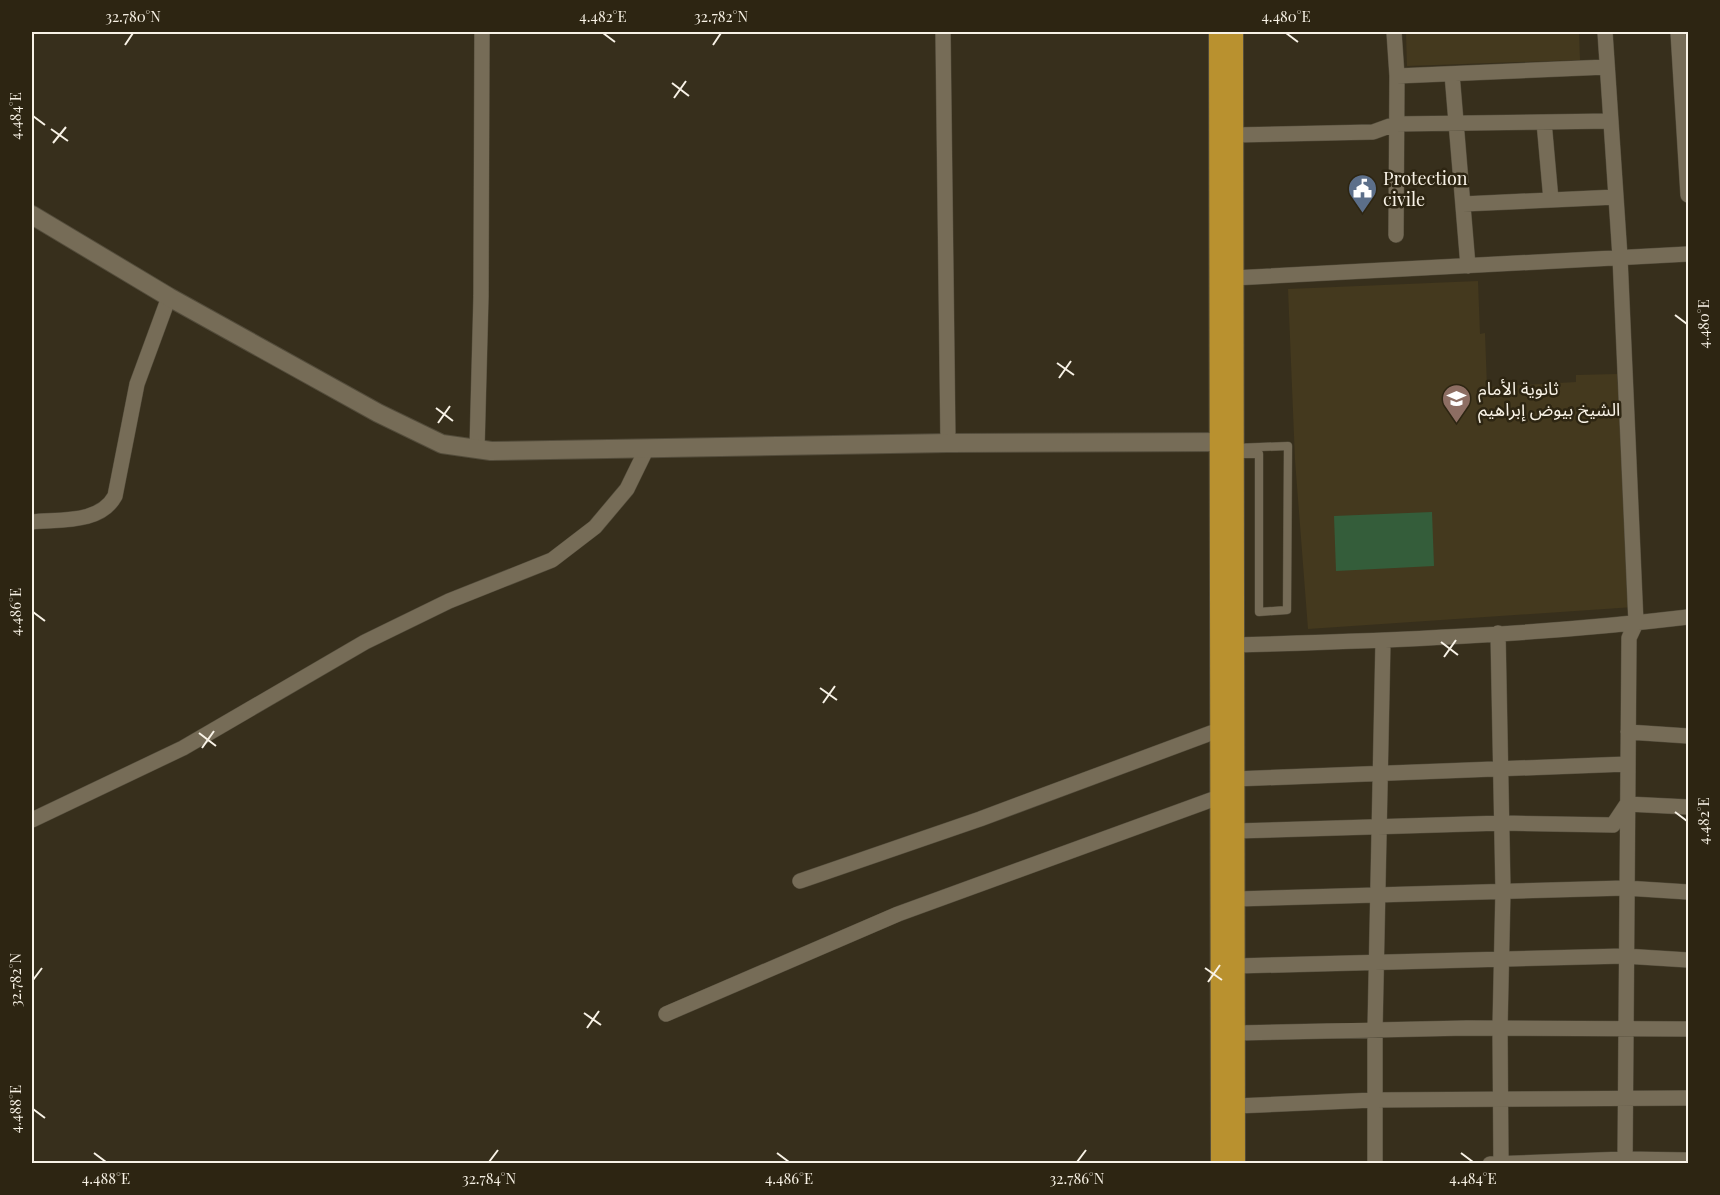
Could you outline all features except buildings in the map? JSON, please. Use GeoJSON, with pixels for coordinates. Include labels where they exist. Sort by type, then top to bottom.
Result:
{"type":"FeatureCollection","features":[{"type":"Feature","properties":{"kind":"main road"},"geometry":{"type":"LineString","coordinates":[[1218,32],[1233,645],[1236,1164]]}},
{"type":"Feature","properties":{"kind":"main road"},"geometry":{"type":"LineString","coordinates":[[1220,1164],[1219,730],[1233,278],[1234,32]]}},
{"type":"Feature","properties":{"kind":"street"},"geometry":{"type":"LineString","coordinates":[[477,449],[481,296],[482,32]]}},
{"type":"Feature","properties":{"kind":"street"},"geometry":{"type":"LineString","coordinates":[[943,32],[948,443]]}},
{"type":"Feature","properties":{"kind":"street"},"geometry":{"type":"LineString","coordinates":[[1394,32],[1397,76],[1396,235]]}},
{"type":"Feature","properties":{"kind":"street"},"geometry":{"type":"LineString","coordinates":[[1605,32],[1620,258],[1636,623],[1629,638],[1624,956],[1625,1161]]}},
{"type":"Feature","properties":{"kind":"street"},"geometry":{"type":"LineString","coordinates":[[1678,32],[1689,195]]}},
{"type":"Feature","properties":{"kind":"street"},"geometry":{"type":"LineString","coordinates":[[1397,76],[1607,67]]}},
{"type":"Feature","properties":{"kind":"street"},"geometry":{"type":"LineString","coordinates":[[1452,74],[1468,266]]}},
{"type":"Feature","properties":{"kind":"street"},"geometry":{"type":"LineString","coordinates":[[1233,135],[1373,132],[1395,124],[1611,121]]}},
{"type":"Feature","properties":{"kind":"street"},"geometry":{"type":"LineString","coordinates":[[1544,122],[1551,200]]}},
{"type":"Feature","properties":{"kind":"street"},"geometry":{"type":"LineString","coordinates":[[1463,204],[1616,196]]}},
{"type":"Feature","properties":{"kind":"street"},"geometry":{"type":"LineString","coordinates":[[32,215],[169,297],[378,413],[442,444],[477,449],[948,443],[1229,447]]}},
{"type":"Feature","properties":{"kind":"street"},"geometry":{"type":"LineString","coordinates":[[1233,278],[1689,254]]}},
{"type":"Feature","properties":{"kind":"street"},"geometry":{"type":"LineString","coordinates":[[32,522],[88,517],[110,506],[115,496],[136,384],[169,297]]}},
{"type":"Feature","properties":{"kind":"street"},"geometry":{"type":"LineString","coordinates":[[32,820],[183,748],[375,637],[449,601],[552,560],[595,527],[627,489],[647,448]]}},
{"type":"Feature","properties":{"kind":"street"},"geometry":{"type":"LineString","coordinates":[[1233,645],[1383,641],[1636,623],[1689,617]]}},
{"type":"Feature","properties":{"kind":"street"},"geometry":{"type":"LineString","coordinates":[[1498,633],[1503,823],[1501,1097],[1498,1163],[1689,1160]]}},
{"type":"Feature","properties":{"kind":"street"},"geometry":{"type":"LineString","coordinates":[[1375,1164],[1375,1030],[1383,641]]}},
{"type":"Feature","properties":{"kind":"street"},"geometry":{"type":"LineString","coordinates":[[800,881],[980,819],[1219,730]]}},
{"type":"Feature","properties":{"kind":"street"},"geometry":{"type":"LineString","coordinates":[[1628,732],[1689,736]]}},
{"type":"Feature","properties":{"kind":"street"},"geometry":{"type":"LineString","coordinates":[[1234,779],[1627,764]]}},
{"type":"Feature","properties":{"kind":"street"},"geometry":{"type":"LineString","coordinates":[[666,1014],[898,914],[1219,797]]}},
{"type":"Feature","properties":{"kind":"street"},"geometry":{"type":"LineString","coordinates":[[1626,804],[1689,807]]}},
{"type":"Feature","properties":{"kind":"street"},"geometry":{"type":"LineString","coordinates":[[1235,831],[1379,829],[1503,823],[1613,825],[1626,804]]}},
{"type":"Feature","properties":{"kind":"street"},"geometry":{"type":"LineString","coordinates":[[1236,899],[1625,888],[1689,892]]}},
{"type":"Feature","properties":{"kind":"street"},"geometry":{"type":"LineString","coordinates":[[1236,966],[1624,956],[1689,960]]}},
{"type":"Feature","properties":{"kind":"street"},"geometry":{"type":"LineString","coordinates":[[1236,1033],[1500,1028],[1689,1029]]}},
{"type":"Feature","properties":{"kind":"street"},"geometry":{"type":"LineString","coordinates":[[1236,1106],[1501,1097],[1689,1098]]}},
{"type":"Feature","properties":{"kind":"lane"},"geometry":{"type":"LineString","coordinates":[[1288,446],[1287,610],[1259,612],[1259,454],[1229,447],[1288,446]]}},
{"type":"Feature","properties":{"kind":"shaded area"},"geometry":{"type":"Polygon","coordinates":[[[1406,32],[1579,32],[1580,60],[1407,66],[1406,32]]]}},
{"type":"Feature","properties":{"kind":"shaded area","name":"ثانوية الأمام الشيخ بيوض إبراهيم"},"geometry":{"type":"Polygon","coordinates":[[[1478,281],[1480,334],[1485,333],[1487,387],[1576,382],[1576,375],[1617,374],[1634,607],[1308,629],[1295,460],[1288,289],[1478,281]]]}},
{"type":"Feature","properties":{"kind":"green space"},"geometry":{"type":"Polygon","coordinates":[[[1432,512],[1434,566],[1336,571],[1334,516],[1432,512]]]}},
{"type":"Feature","properties":{"kind":"place","name":"Protection civile"},"geometry":{"type":"Point","coordinates":[1362,214]}},
{"type":"Feature","properties":{"kind":"place","name":"ثانوية الأمام الشيخ بيوض إبراهيم"},"geometry":{"type":"Point","coordinates":[1457,424]}}]}
